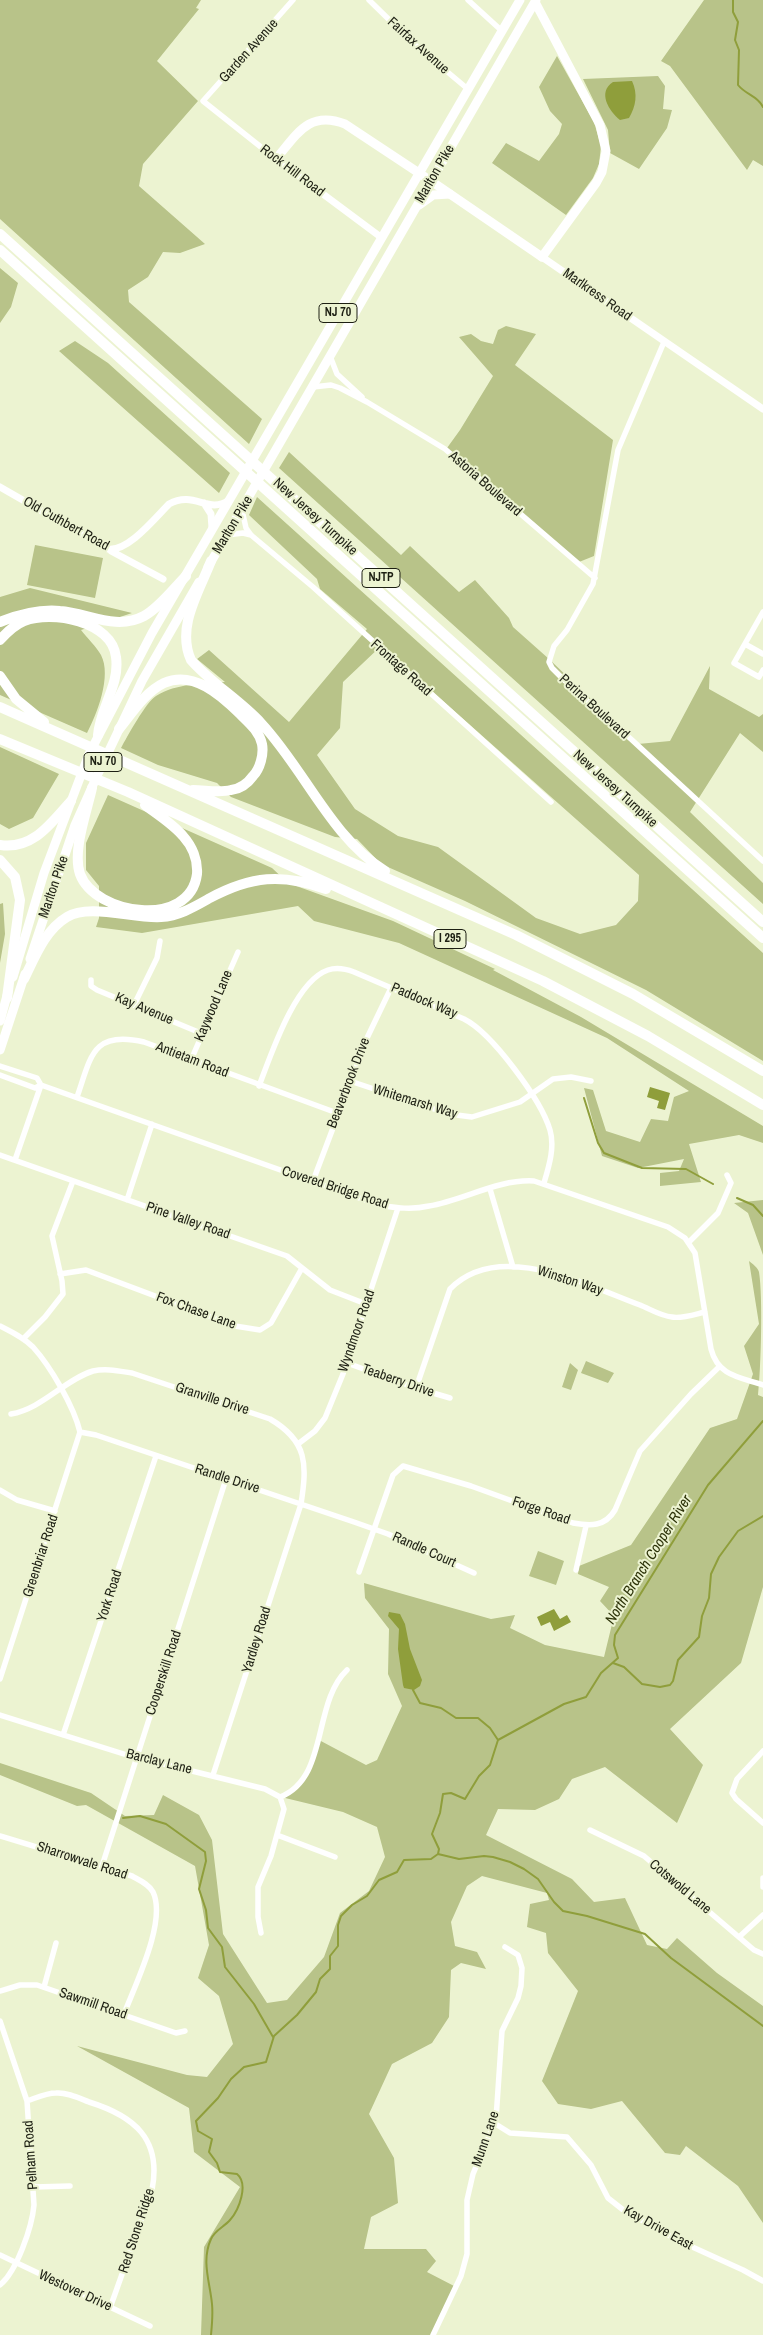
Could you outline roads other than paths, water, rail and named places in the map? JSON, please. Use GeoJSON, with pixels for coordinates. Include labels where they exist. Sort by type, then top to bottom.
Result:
{"type":"FeatureCollection","features":[{"type":"Feature","properties":{"kind":"highway","name":"New Jersey Turnpike"},"geometry":{"type":"LineString","coordinates":[[0,234],[763,922]]}},
{"type":"Feature","properties":{"kind":"highway","name":"New Jersey Turnpike"},"geometry":{"type":"LineString","coordinates":[[0,250],[763,938]]}},
{"type":"Feature","properties":{"kind":"highway"},"geometry":{"type":"LineString","coordinates":[[211,561],[186,626],[186,646],[191,660],[262,724],[352,845],[369,860],[413,889]]}},
{"type":"Feature","properties":{"kind":"highway"},"geometry":{"type":"LineString","coordinates":[[0,622],[26,613],[53,610],[108,621],[127,622],[151,612],[186,576]]}},
{"type":"Feature","properties":{"kind":"highway"},"geometry":{"type":"LineString","coordinates":[[0,640],[16,625],[37,618],[70,619],[87,624],[105,634],[116,652],[116,667],[113,688],[98,735]]}},
{"type":"Feature","properties":{"kind":"highway"},"geometry":{"type":"LineString","coordinates":[[0,676],[16,699],[37,717],[68,737]]}},
{"type":"Feature","properties":{"kind":"highway"},"geometry":{"type":"LineString","coordinates":[[119,729],[150,692],[164,683],[173,681],[199,683],[212,690],[234,708],[258,733],[262,746],[259,767],[255,775],[246,784],[232,790],[186,789]]}},
{"type":"Feature","properties":{"kind":"highway","name":"I 295"},"geometry":{"type":"LineString","coordinates":[[0,707],[507,931],[633,994],[763,1071]]}},
{"type":"Feature","properties":{"kind":"highway","name":"I 295"},"geometry":{"type":"LineString","coordinates":[[0,740],[128,792],[543,982],[632,1027],[763,1105]]}},
{"type":"Feature","properties":{"kind":"highway"},"geometry":{"type":"LineString","coordinates":[[92,788],[79,850],[79,867],[85,884],[102,898],[123,906],[146,910],[170,908],[184,900],[193,889],[197,870],[194,852],[176,828],[128,792]]}},
{"type":"Feature","properties":{"kind":"highway"},"geometry":{"type":"LineString","coordinates":[[0,845],[11,846],[33,839],[71,801]]}},
{"type":"Feature","properties":{"kind":"highway"},"geometry":{"type":"LineString","coordinates":[[0,860],[15,877],[20,900],[7,998]]}},
{"type":"Feature","properties":{"kind":"highway"},"geometry":{"type":"LineString","coordinates":[[24,978],[40,946],[51,930],[67,916],[89,912],[151,917],[174,915],[241,883],[261,879],[290,878],[402,916]]}},
{"type":"Feature","properties":{"kind":"main road","name":"Marlton Pike"},"geometry":{"type":"LineString","coordinates":[[0,1021],[38,890],[98,735],[152,633],[469,90],[515,5],[520,0]]}},
{"type":"Feature","properties":{"kind":"main road","name":"Marlton Pike"},"geometry":{"type":"LineString","coordinates":[[0,1050],[75,825],[142,681],[535,1]]}},
{"type":"Feature","properties":{"kind":"main road"},"geometry":{"type":"LineString","coordinates":[[535,1],[600,125],[606,151],[602,172],[596,183],[542,257]]}},
{"type":"Feature","properties":{"kind":"main road","name":"Marlkress Road"},"geometry":{"type":"LineString","coordinates":[[276,160],[301,129],[309,123],[316,120],[335,120],[345,124],[542,257]]}},
{"type":"Feature","properties":{"kind":"main road"},"geometry":{"type":"LineString","coordinates":[[414,211],[433,195],[450,194]]}},
{"type":"Feature","properties":{"kind":"street","name":"Garden Avenue"},"geometry":{"type":"LineString","coordinates":[[204,101],[293,0]]}},
{"type":"Feature","properties":{"kind":"street","name":"Fairfax Avenue"},"geometry":{"type":"LineString","coordinates":[[369,0],[413,42],[469,90]]}},
{"type":"Feature","properties":{"kind":"street"},"geometry":{"type":"LineString","coordinates":[[468,0],[502,31]]}},
{"type":"Feature","properties":{"kind":"street","name":"Rock Hill Road"},"geometry":{"type":"LineString","coordinates":[[204,101],[276,160],[382,238]]}},
{"type":"Feature","properties":{"kind":"street","name":"Marlkress Road"},"geometry":{"type":"LineString","coordinates":[[542,257],[763,409]]}},
{"type":"Feature","properties":{"kind":"street","name":"Perina Boulevard"},"geometry":{"type":"LineString","coordinates":[[664,342],[618,450],[594,578],[584,602],[567,630],[554,646],[550,657],[552,668],[763,861]]}},
{"type":"Feature","properties":{"kind":"street","name":"Astoria Boulevard"},"geometry":{"type":"LineString","coordinates":[[330,356],[337,374],[367,402]]}},
{"type":"Feature","properties":{"kind":"street","name":"Astoria Boulevard"},"geometry":{"type":"LineString","coordinates":[[313,387],[332,385],[367,402],[445,449],[594,578]]}},
{"type":"Feature","properties":{"kind":"street","name":"Old Cuthbert Road"},"geometry":{"type":"LineString","coordinates":[[0,487],[108,549],[119,550],[169,504],[176,500],[189,498],[219,505],[232,498]]}},
{"type":"Feature","properties":{"kind":"street"},"geometry":{"type":"LineString","coordinates":[[204,503],[212,516],[210,534]]}},
{"type":"Feature","properties":{"kind":"street"},"geometry":{"type":"LineString","coordinates":[[242,510],[246,528],[250,535]]}},
{"type":"Feature","properties":{"kind":"street"},"geometry":{"type":"LineString","coordinates":[[227,534],[243,533],[250,535]]}},
{"type":"Feature","properties":{"kind":"street","name":"Frontage Road"},"geometry":{"type":"LineString","coordinates":[[250,535],[313,587],[551,802]]}},
{"type":"Feature","properties":{"kind":"street"},"geometry":{"type":"LineString","coordinates":[[108,549],[163,579]]}},
{"type":"Feature","properties":{"kind":"street"},"geometry":{"type":"LineString","coordinates":[[763,612],[734,663],[759,677],[763,670]]}},
{"type":"Feature","properties":{"kind":"street"},"geometry":{"type":"LineString","coordinates":[[745,644],[763,654]]}},
{"type":"Feature","properties":{"kind":"street"},"geometry":{"type":"LineString","coordinates":[[134,1005],[157,958],[160,941]]}},
{"type":"Feature","properties":{"kind":"street","name":"Kaywood Lane"},"geometry":{"type":"LineString","coordinates":[[190,1060],[238,952]]}},
{"type":"Feature","properties":{"kind":"street","name":"Paddock Way"},"geometry":{"type":"LineString","coordinates":[[259,1086],[287,1017],[311,981],[328,970],[345,969],[449,1012],[477,1027],[534,1095],[551,1131],[552,1147],[544,1183]]}},
{"type":"Feature","properties":{"kind":"street","name":"Kay Avenue"},"geometry":{"type":"LineString","coordinates":[[91,980],[91,986],[203,1034]]}},
{"type":"Feature","properties":{"kind":"street","name":"Beaverbrook Drive"},"geometry":{"type":"LineString","coordinates":[[313,1181],[337,1113],[367,1038],[391,988]]}},
{"type":"Feature","properties":{"kind":"street","name":"Antietam Road"},"geometry":{"type":"LineString","coordinates":[[77,1097],[91,1055],[110,1039],[127,1038],[144,1042],[259,1086],[337,1113]]}},
{"type":"Feature","properties":{"kind":"street","name":"Covered Bridge Road"},"geometry":{"type":"LineString","coordinates":[[0,1066],[37,1078],[41,1085],[365,1200],[398,1208],[430,1206],[526,1180],[544,1183],[668,1227],[689,1242]]}},
{"type":"Feature","properties":{"kind":"street","name":"Covered Bridge Road"},"geometry":{"type":"LineString","coordinates":[[0,1075],[35,1088],[41,1085]]}},
{"type":"Feature","properties":{"kind":"street","name":"Whitemarsh Way"},"geometry":{"type":"LineString","coordinates":[[350,1082],[460,1116],[479,1115],[520,1102],[534,1095],[553,1079],[571,1077],[591,1081]]}},
{"type":"Feature","properties":{"kind":"street"},"geometry":{"type":"LineString","coordinates":[[15,1160],[41,1085]]}},
{"type":"Feature","properties":{"kind":"street"},"geometry":{"type":"LineString","coordinates":[[127,1200],[152,1124]]}},
{"type":"Feature","properties":{"kind":"street","name":"Pine Valley Road"},"geometry":{"type":"LineString","coordinates":[[0,1155],[287,1256],[330,1290],[366,1304]]}},
{"type":"Feature","properties":{"kind":"street"},"geometry":{"type":"LineString","coordinates":[[727,1175],[731,1183],[718,1213],[689,1242],[699,1265],[711,1349],[719,1367],[728,1373],[763,1385]]}},
{"type":"Feature","properties":{"kind":"street"},"geometry":{"type":"LineString","coordinates":[[24,1339],[63,1294],[52,1236],[73,1181]]}},
{"type":"Feature","properties":{"kind":"street"},"geometry":{"type":"LineString","coordinates":[[490,1189],[513,1267]]}},
{"type":"Feature","properties":{"kind":"street","name":"Wyndmoor Road"},"geometry":{"type":"LineString","coordinates":[[298,1444],[315,1431],[325,1418],[346,1363],[398,1208]]}},
{"type":"Feature","properties":{"kind":"street","name":"Winston Way"},"geometry":{"type":"LineString","coordinates":[[416,1388],[450,1289],[458,1281],[475,1272],[489,1268],[513,1267],[551,1273],[672,1318],[705,1312]]}},
{"type":"Feature","properties":{"kind":"street","name":"Fox Chase Lane"},"geometry":{"type":"LineString","coordinates":[[60,1274],[86,1270],[235,1326],[260,1330],[271,1323],[302,1268]]}},
{"type":"Feature","properties":{"kind":"street"},"geometry":{"type":"LineString","coordinates":[[0,1326],[24,1339],[33,1347],[75,1412],[80,1432]]}},
{"type":"Feature","properties":{"kind":"street","name":"Teaberry Drive"},"geometry":{"type":"LineString","coordinates":[[346,1363],[450,1398]]}},
{"type":"Feature","properties":{"kind":"street","name":"Forge Road"},"geometry":{"type":"LineString","coordinates":[[358,1572],[393,1475],[403,1466],[586,1526],[597,1525],[611,1517],[640,1451],[691,1394],[719,1367]]}},
{"type":"Feature","properties":{"kind":"street","name":"Granville Drive"},"geometry":{"type":"LineString","coordinates":[[11,1414],[31,1408],[92,1372],[103,1370],[132,1373],[270,1419],[286,1428],[298,1444],[303,1461],[302,1504]]}},
{"type":"Feature","properties":{"kind":"street","name":"Randle Drive"},"geometry":{"type":"LineString","coordinates":[[80,1432],[96,1435],[373,1528]]}},
{"type":"Feature","properties":{"kind":"street","name":"Greenbriar Road"},"geometry":{"type":"LineString","coordinates":[[0,1679],[80,1432]]}},
{"type":"Feature","properties":{"kind":"street","name":"York Road"},"geometry":{"type":"LineString","coordinates":[[63,1735],[156,1456]]}},
{"type":"Feature","properties":{"kind":"street","name":"Cooperskill Road"},"geometry":{"type":"LineString","coordinates":[[102,1866],[226,1479]]}},
{"type":"Feature","properties":{"kind":"street"},"geometry":{"type":"LineString","coordinates":[[0,1490],[17,1500],[55,1511]]}},
{"type":"Feature","properties":{"kind":"street","name":"Yardley Road"},"geometry":{"type":"LineString","coordinates":[[213,1775],[302,1504]]}},
{"type":"Feature","properties":{"kind":"street"},"geometry":{"type":"LineString","coordinates":[[576,1570],[586,1526]]}},
{"type":"Feature","properties":{"kind":"street","name":"Randle Court"},"geometry":{"type":"LineString","coordinates":[[373,1528],[474,1573]]}},
{"type":"Feature","properties":{"kind":"street"},"geometry":{"type":"LineString","coordinates":[[261,1933],[258,1917],[258,1887],[277,1835],[284,1809],[280,1797],[291,1793],[298,1786],[309,1768],[334,1685],[347,1670]]}},
{"type":"Feature","properties":{"kind":"street","name":"Barclay Lane"},"geometry":{"type":"LineString","coordinates":[[0,1715],[137,1757],[260,1787],[280,1797]]}},
{"type":"Feature","properties":{"kind":"street"},"geometry":{"type":"LineString","coordinates":[[763,1751],[733,1786],[733,1796],[763,1823]]}},
{"type":"Feature","properties":{"kind":"street","name":"Cotswold Lane"},"geometry":{"type":"LineString","coordinates":[[590,1830],[644,1856],[754,1950],[763,1954]]}},
{"type":"Feature","properties":{"kind":"street"},"geometry":{"type":"LineString","coordinates":[[277,1835],[336,1857]]}},
{"type":"Feature","properties":{"kind":"street","name":"Sharrowvale Road"},"geometry":{"type":"LineString","coordinates":[[0,1836],[132,1876],[145,1883],[154,1894],[156,1903],[150,1945],[124,2014]]}},
{"type":"Feature","properties":{"kind":"street"},"geometry":{"type":"LineString","coordinates":[[763,1878],[763,1887]]}},
{"type":"Feature","properties":{"kind":"street"},"geometry":{"type":"LineString","coordinates":[[739,1937],[763,1915]]}},
{"type":"Feature","properties":{"kind":"street"},"geometry":{"type":"LineString","coordinates":[[44,1987],[56,1943]]}},
{"type":"Feature","properties":{"kind":"street","name":"Munn Lane"},"geometry":{"type":"LineString","coordinates":[[433,2335],[461,2276],[467,2254],[466,2200],[473,2174],[494,2123],[502,2031],[518,1998],[522,1968],[518,1955],[505,1948]]}},
{"type":"Feature","properties":{"kind":"street","name":"Sawmill Road"},"geometry":{"type":"LineString","coordinates":[[0,1991],[27,1984],[44,1987],[176,2033],[185,2031]]}},
{"type":"Feature","properties":{"kind":"street","name":"Pelham Road"},"geometry":{"type":"LineString","coordinates":[[0,2021],[27,2101],[34,2187],[32,2222],[9,2274],[0,2285]]}},
{"type":"Feature","properties":{"kind":"street","name":"Red Stone Ridge"},"geometry":{"type":"LineString","coordinates":[[27,2101],[58,2092],[109,2108],[131,2121],[142,2132],[150,2146],[154,2160],[155,2176],[152,2190],[110,2308]]}},
{"type":"Feature","properties":{"kind":"street","name":"Kay Drive East"},"geometry":{"type":"LineString","coordinates":[[494,2123],[510,2133],[567,2136],[591,2165],[608,2198],[622,2209],[677,2240],[763,2281]]}},
{"type":"Feature","properties":{"kind":"street"},"geometry":{"type":"LineString","coordinates":[[34,2187],[70,2186]]}},
{"type":"Feature","properties":{"kind":"street","name":"Westover Drive"},"geometry":{"type":"LineString","coordinates":[[0,2255],[150,2326]]}},
{"type":"Feature","properties":{"kind":"waterway"},"geometry":{"type":"LineString","coordinates":[[733,0],[733,12],[738,22],[735,40],[739,50],[738,85],[758,100],[763,107]]}},
{"type":"Feature","properties":{"kind":"waterway"},"geometry":{"type":"LineString","coordinates":[[584,1098],[598,1143],[604,1153],[642,1168],[686,1169],[713,1184]]}},
{"type":"Feature","properties":{"kind":"waterway"},"geometry":{"type":"LineString","coordinates":[[737,1198],[753,1205],[763,1216]]}},
{"type":"Feature","properties":{"kind":"waterway","name":"North Branch Cooper River"},"geometry":{"type":"LineString","coordinates":[[438,1854],[439,1849],[432,1834],[440,1813],[443,1794],[451,1793],[465,1799],[479,1776],[490,1765],[498,1740],[564,1704],[586,1697],[601,1673],[618,1658],[614,1645],[615,1635],[708,1485],[763,1421]]}},
{"type":"Feature","properties":{"kind":"waterway"},"geometry":{"type":"LineString","coordinates":[[613,1663],[624,1667],[642,1684],[660,1687],[670,1685],[673,1681],[678,1660],[699,1637],[702,1616],[709,1598],[711,1574],[719,1557],[738,1531],[763,1516]]}},
{"type":"Feature","properties":{"kind":"waterway"},"geometry":{"type":"LineString","coordinates":[[413,1690],[420,1703],[441,1708],[456,1718],[478,1718],[490,1728],[498,1740]]}},
{"type":"Feature","properties":{"kind":"waterway"},"geometry":{"type":"LineString","coordinates":[[123,1818],[140,1816],[166,1824],[205,1852],[206,1861],[199,1889],[206,1910],[208,1928],[222,1947],[225,1967],[254,2004],[273,2037]]}},
{"type":"Feature","properties":{"kind":"waterway"},"geometry":{"type":"LineString","coordinates":[[438,1854],[459,1859],[484,1856],[493,1857],[524,1869],[538,1879],[554,1902],[563,1911],[587,1916],[645,1934],[671,1958],[763,2026]]}},
{"type":"Feature","properties":{"kind":"waterway","name":"North Branch Cooper River"},"geometry":{"type":"LineString","coordinates":[[211,2335],[212,2308],[206,2263],[208,2247],[213,2236],[230,2220],[237,2210],[242,2184],[241,2178],[237,2174],[220,2172],[217,2163],[209,2152],[212,2139],[198,2131],[196,2121],[218,2098],[231,2079],[244,2067],[266,2062],[274,2036],[297,2015],[316,1992],[320,1979],[330,1969],[330,1956],[338,1946],[338,1925],[341,1916],[352,1905],[367,1896],[379,1880],[397,1872],[404,1860],[431,1859],[438,1854]]}}]}
